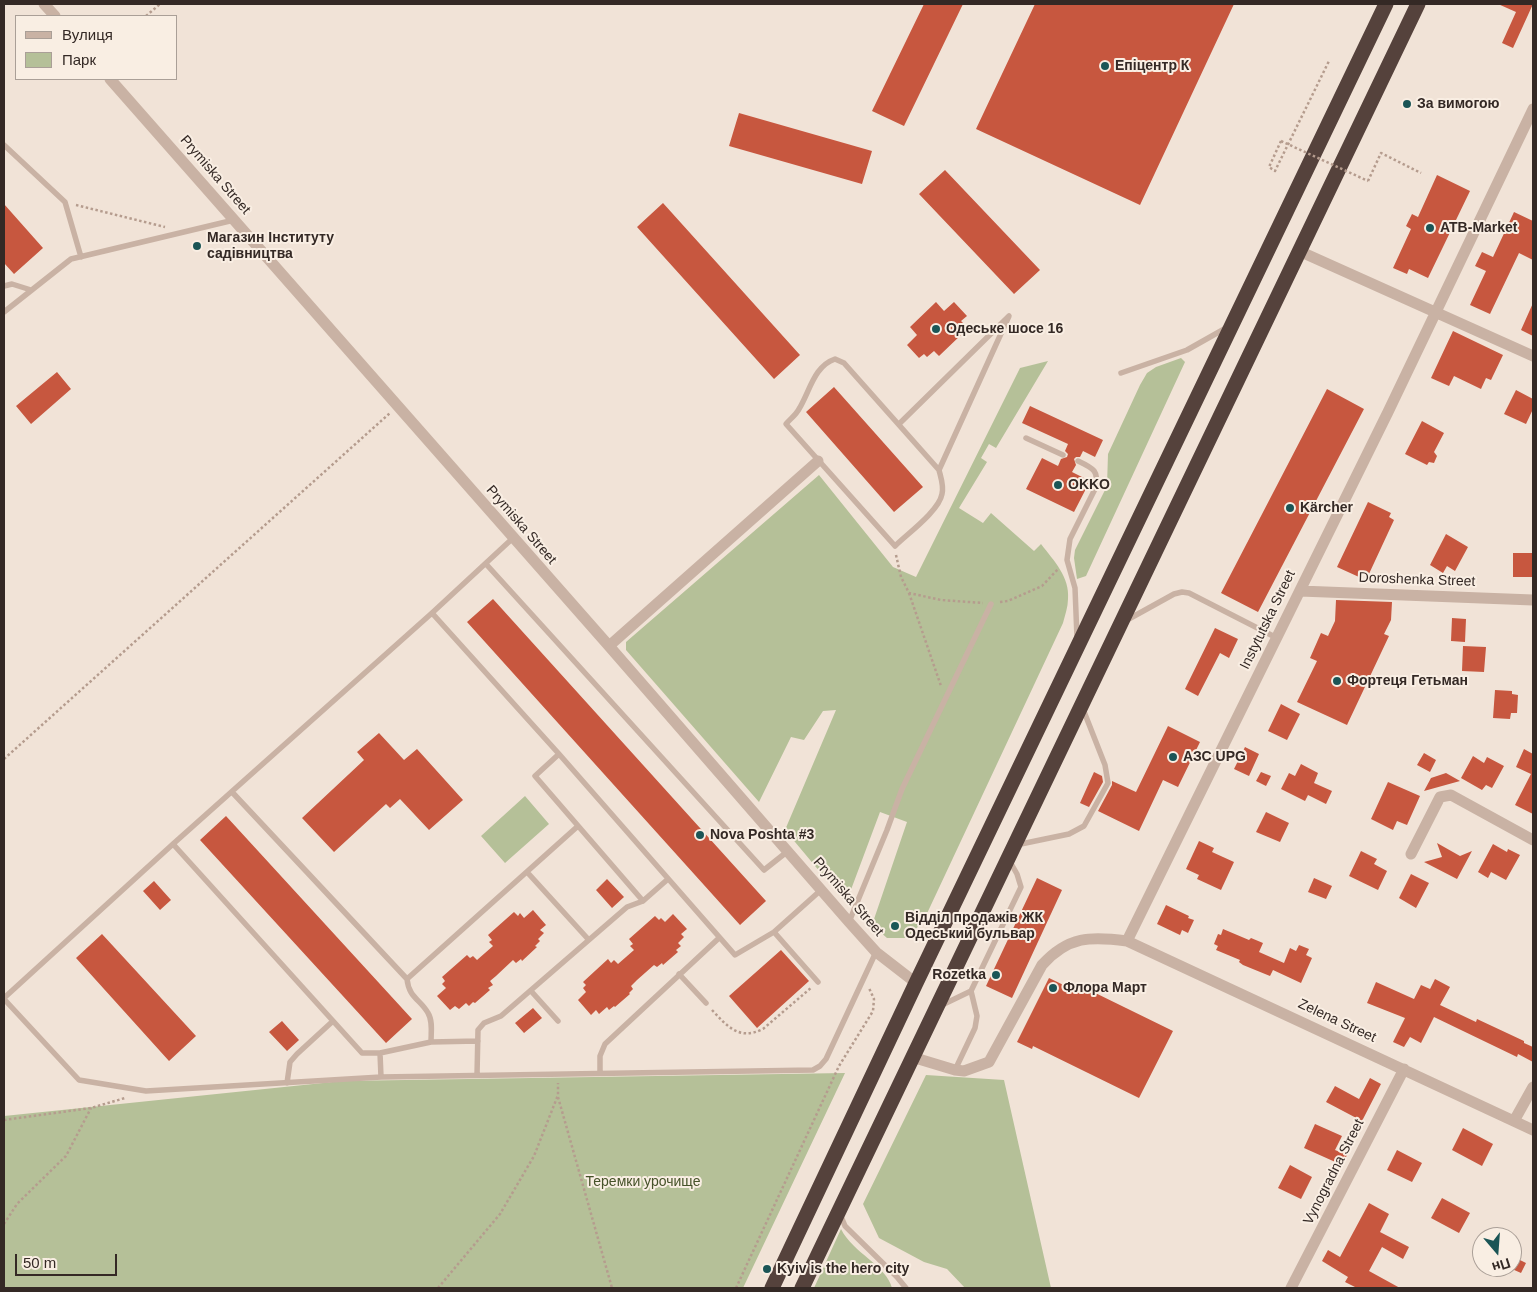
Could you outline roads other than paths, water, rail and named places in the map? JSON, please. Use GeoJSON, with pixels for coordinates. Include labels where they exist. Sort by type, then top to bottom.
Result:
{"type":"FeatureCollection","features":[{"type":"Feature","properties":{"kind":"highway"},"geometry":{"type":"LineString","coordinates":[[772,1288],[916,983],[1386,4]]}},
{"type":"Feature","properties":{"kind":"highway"},"geometry":{"type":"LineString","coordinates":[[802,1288],[1418,4]]}},
{"type":"Feature","properties":{"kind":"street"},"geometry":{"type":"LineString","coordinates":[[44,4],[54,15]]}},
{"type":"Feature","properties":{"kind":"street","name":"Prymiska Street"},"geometry":{"type":"LineString","coordinates":[[111,80],[849,922],[876,952],[916,983]]}},
{"type":"Feature","properties":{"kind":"street","name":"Instytutska Street"},"geometry":{"type":"LineString","coordinates":[[1127,941],[1436,313],[1533,109]]}},
{"type":"Feature","properties":{"kind":"street"},"geometry":{"type":"LineString","coordinates":[[1299,251],[1533,356]]}},
{"type":"Feature","properties":{"kind":"street"},"geometry":{"type":"LineString","coordinates":[[609,646],[818,461]]}},
{"type":"Feature","properties":{"kind":"street","name":"Doroshenka Street"},"geometry":{"type":"LineString","coordinates":[[1300,591],[1533,600]]}},
{"type":"Feature","properties":{"kind":"street"},"geometry":{"type":"LineString","coordinates":[[1411,854],[1440,798],[1451,794],[1533,840]]}},
{"type":"Feature","properties":{"kind":"street","name":"Zelena Street"},"geometry":{"type":"LineString","coordinates":[[955,1070],[964,1071],[989,1062],[1042,965],[1052,953],[1069,943],[1085,938],[1104,938],[1127,941],[1533,1130]]}},
{"type":"Feature","properties":{"kind":"street"},"geometry":{"type":"LineString","coordinates":[[912,1057],[955,1070]]}},
{"type":"Feature","properties":{"kind":"street","name":"Vynogradna Street"},"geometry":{"type":"LineString","coordinates":[[1291,1288],[1404,1069]]}},
{"type":"Feature","properties":{"kind":"street"},"geometry":{"type":"LineString","coordinates":[[1514,1121],[1533,1087]]}},
{"type":"Feature","properties":{"kind":"lane"},"geometry":{"type":"LineString","coordinates":[[4,145],[64,202],[81,257]]}},
{"type":"Feature","properties":{"kind":"lane"},"geometry":{"type":"LineString","coordinates":[[4,312],[72,259],[234,220]]}},
{"type":"Feature","properties":{"kind":"lane"},"geometry":{"type":"LineString","coordinates":[[4,286],[12,284],[32,290]]}},
{"type":"Feature","properties":{"kind":"lane"},"geometry":{"type":"LineString","coordinates":[[898,424],[1009,316],[939,470]]}},
{"type":"Feature","properties":{"kind":"lane"},"geometry":{"type":"LineString","coordinates":[[1121,373],[1188,350],[1233,325]]}},
{"type":"Feature","properties":{"kind":"lane"},"geometry":{"type":"LineString","coordinates":[[836,359],[844,363],[898,424],[939,470],[943,484],[942,495],[936,507],[894,546],[786,424],[798,411],[819,369],[826,362],[836,359]]}},
{"type":"Feature","properties":{"kind":"lane"},"geometry":{"type":"LineString","coordinates":[[1026,438],[1063,455]]}},
{"type":"Feature","properties":{"kind":"lane"},"geometry":{"type":"LineString","coordinates":[[1078,462],[1092,468],[1096,474],[1097,482],[1096,489],[1070,539],[1067,560],[1075,588],[1078,647]]}},
{"type":"Feature","properties":{"kind":"lane"},"geometry":{"type":"LineString","coordinates":[[513,538],[4,999],[79,1080],[146,1091],[381,1077],[813,1070],[820,1066],[826,1058],[876,952]]}},
{"type":"Feature","properties":{"kind":"lane"},"geometry":{"type":"LineString","coordinates":[[486,564],[764,870],[788,851]]}},
{"type":"Feature","properties":{"kind":"lane"},"geometry":{"type":"LineString","coordinates":[[1120,623],[1174,594],[1182,592],[1188,593],[1277,638]]}},
{"type":"Feature","properties":{"kind":"lane"},"geometry":{"type":"LineString","coordinates":[[849,922],[902,789],[991,604]]}},
{"type":"Feature","properties":{"kind":"lane"},"geometry":{"type":"LineString","coordinates":[[432,613],[559,754],[735,955],[774,932],[821,890]]}},
{"type":"Feature","properties":{"kind":"lane"},"geometry":{"type":"LineString","coordinates":[[955,1070],[975,1028],[977,1016],[971,991],[1020,887],[1011,852],[1069,834],[1084,826],[1108,783],[1105,765],[1082,706]]}},
{"type":"Feature","properties":{"kind":"lane"},"geometry":{"type":"LineString","coordinates":[[559,754],[535,776],[643,900]]}},
{"type":"Feature","properties":{"kind":"lane"},"geometry":{"type":"LineString","coordinates":[[232,792],[407,979],[408,988],[412,996],[428,1012],[431,1042]]}},
{"type":"Feature","properties":{"kind":"lane"},"geometry":{"type":"LineString","coordinates":[[407,979],[578,826]]}},
{"type":"Feature","properties":{"kind":"lane"},"geometry":{"type":"LineString","coordinates":[[173,844],[362,1053],[380,1053],[431,1042],[478,1041]]}},
{"type":"Feature","properties":{"kind":"lane"},"geometry":{"type":"LineString","coordinates":[[527,872],[588,939]]}},
{"type":"Feature","properties":{"kind":"lane"},"geometry":{"type":"LineString","coordinates":[[477,1076],[478,1030],[484,1023],[501,1016],[627,906],[643,900],[668,879]]}},
{"type":"Feature","properties":{"kind":"lane"},"geometry":{"type":"LineString","coordinates":[[774,932],[818,982]]}},
{"type":"Feature","properties":{"kind":"lane"},"geometry":{"type":"LineString","coordinates":[[600,1073],[600,1056],[604,1044],[719,938]]}},
{"type":"Feature","properties":{"kind":"lane"},"geometry":{"type":"LineString","coordinates":[[680,974],[706,1003]]}},
{"type":"Feature","properties":{"kind":"lane"},"geometry":{"type":"LineString","coordinates":[[531,990],[558,1021]]}},
{"type":"Feature","properties":{"kind":"lane"},"geometry":{"type":"LineString","coordinates":[[936,1008],[971,991]]}},
{"type":"Feature","properties":{"kind":"lane"},"geometry":{"type":"LineString","coordinates":[[287,1082],[290,1062],[333,1021]]}},
{"type":"Feature","properties":{"kind":"lane"},"geometry":{"type":"LineString","coordinates":[[380,1053],[381,1077]]}},
{"type":"Feature","properties":{"kind":"lane"},"geometry":{"type":"LineString","coordinates":[[838,1211],[844,1226],[898,1277],[906,1288]]}},
{"type":"Feature","properties":{"kind":"place","name":"Епіцентр К"},"geometry":{"type":"Point","coordinates":[1105,66]}},
{"type":"Feature","properties":{"kind":"place","name":"За вимогою"},"geometry":{"type":"Point","coordinates":[1407,104]}},
{"type":"Feature","properties":{"kind":"place","name":"ATB-Market"},"geometry":{"type":"Point","coordinates":[1430,228]}},
{"type":"Feature","properties":{"kind":"place","name":"Магазин Інституту садівництва"},"geometry":{"type":"Point","coordinates":[197,246]}},
{"type":"Feature","properties":{"kind":"place","name":"Одеське шосе 16"},"geometry":{"type":"Point","coordinates":[936,329]}},
{"type":"Feature","properties":{"kind":"place","name":"OKKO"},"geometry":{"type":"Point","coordinates":[1058,485]}},
{"type":"Feature","properties":{"kind":"place","name":"Kärcher"},"geometry":{"type":"Point","coordinates":[1290,508]}},
{"type":"Feature","properties":{"kind":"place","name":"Фортеця Гетьман"},"geometry":{"type":"Point","coordinates":[1337,681]}},
{"type":"Feature","properties":{"kind":"place","name":"АЗС UPG"},"geometry":{"type":"Point","coordinates":[1173,757]}},
{"type":"Feature","properties":{"kind":"place","name":"Nova Poshta #3"},"geometry":{"type":"Point","coordinates":[700,835]}},
{"type":"Feature","properties":{"kind":"place","name":"Відділ продажів ЖК Одеський бульвар"},"geometry":{"type":"Point","coordinates":[895,926]}},
{"type":"Feature","properties":{"kind":"place","name":"Rozetka"},"geometry":{"type":"Point","coordinates":[996,975]}},
{"type":"Feature","properties":{"kind":"place","name":"Флора Март"},"geometry":{"type":"Point","coordinates":[1053,988]}},
{"type":"Feature","properties":{"kind":"place","name":"Kyiv is the hero city"},"geometry":{"type":"Point","coordinates":[767,1269]}},
{"type":"Feature","properties":{"kind":"park label","name":"Теремки урочище"},"geometry":{"type":"Point","coordinates":[643,1182]}}]}
